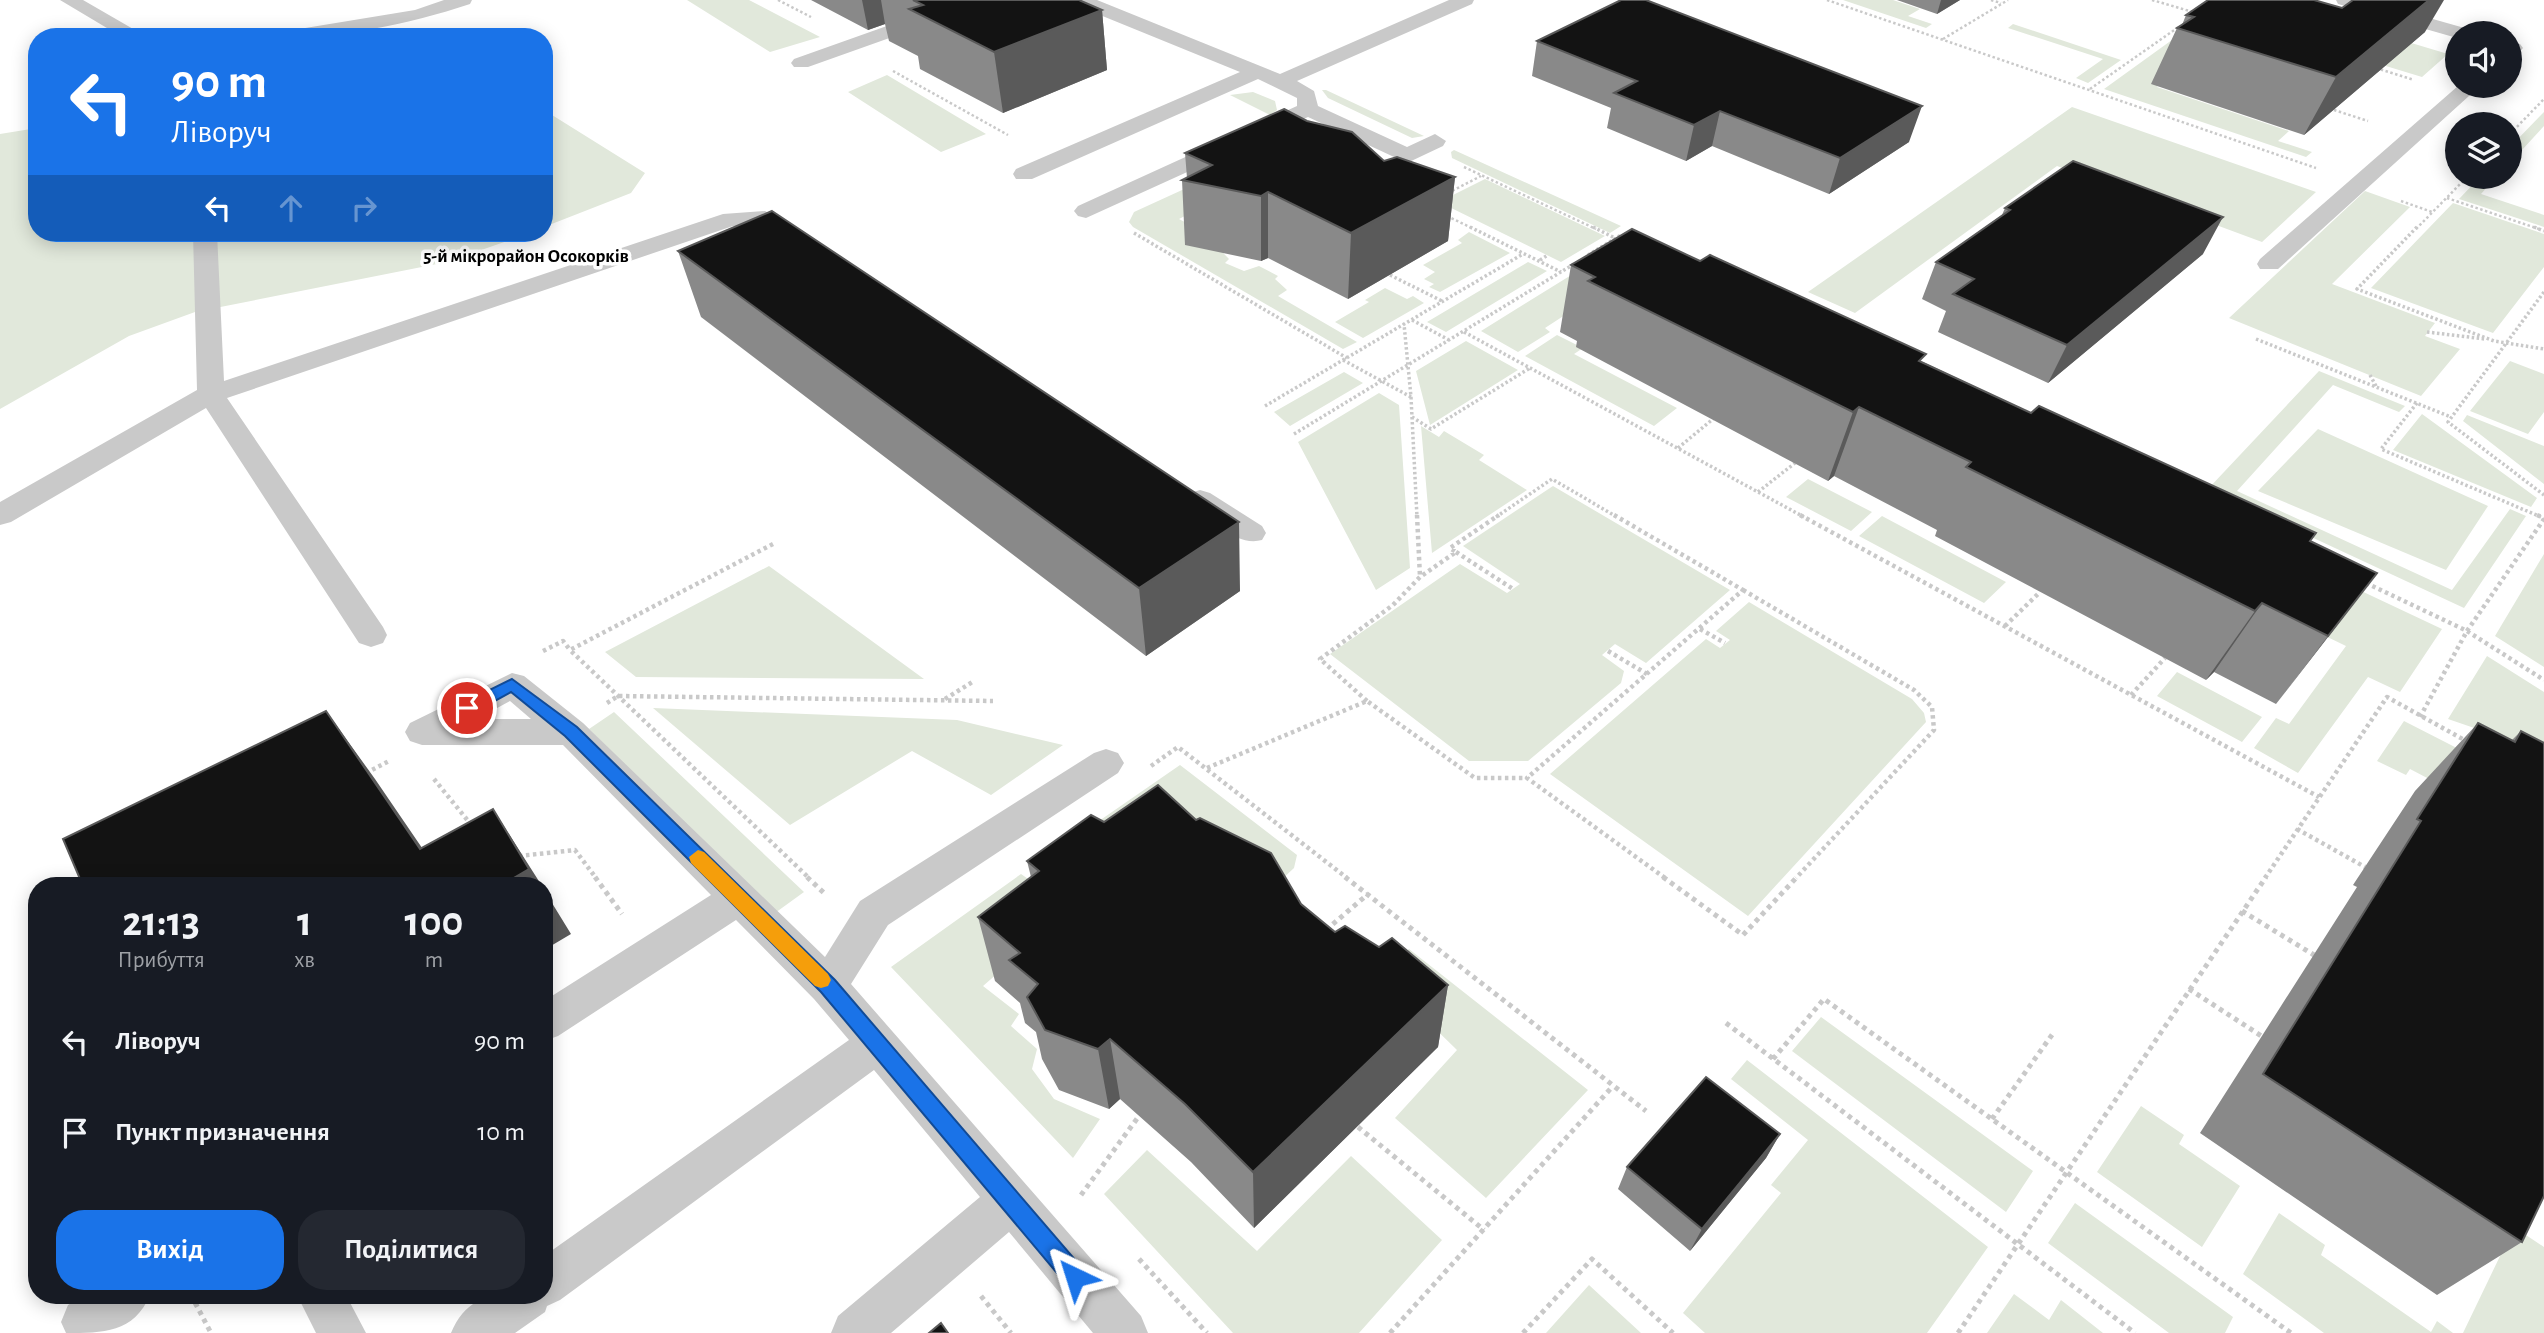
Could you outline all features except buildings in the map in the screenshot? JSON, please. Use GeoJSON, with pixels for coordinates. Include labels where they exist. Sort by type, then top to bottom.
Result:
{"type":"FeatureCollection","features":[{"type":"Feature","properties":{"kind":"lane"},"geometry":{"type":"LineString","coordinates":[[69,0],[120,28]]}},
{"type":"Feature","properties":{"kind":"lane"},"geometry":{"type":"LineString","coordinates":[[341,28],[419,15],[463,0]]}},
{"type":"Feature","properties":{"kind":"lane"},"geometry":{"type":"LineString","coordinates":[[801,63],[978,0]]}},
{"type":"Feature","properties":{"kind":"lane"},"geometry":{"type":"LineString","coordinates":[[1080,0],[1281,81],[1307,95],[1308,109]]}},
{"type":"Feature","properties":{"kind":"lane"},"geometry":{"type":"LineString","coordinates":[[1281,81],[1465,0]]}},
{"type":"Feature","properties":{"kind":"lane"},"geometry":{"type":"LineString","coordinates":[[2358,2],[2445,28]]}},
{"type":"Feature","properties":{"kind":"lane"},"geometry":{"type":"LineString","coordinates":[[1024,174],[1259,72]]}},
{"type":"Feature","properties":{"kind":"lane"},"geometry":{"type":"LineString","coordinates":[[2269,264],[2456,98]]}},
{"type":"Feature","properties":{"kind":"lane"},"geometry":{"type":"LineString","coordinates":[[1308,109],[1406,156],[1435,141]]}},
{"type":"Feature","properties":{"kind":"lane"},"geometry":{"type":"LineString","coordinates":[[1086,211],[1308,109]]}},
{"type":"Feature","properties":{"kind":"lane"},"geometry":{"type":"LineString","coordinates":[[0,514],[211,394],[731,219],[765,218],[811,248]]}},
{"type":"Feature","properties":{"kind":"lane"},"geometry":{"type":"LineString","coordinates":[[205,242],[211,394],[371,635]]}},
{"type":"Feature","properties":{"kind":"lane"},"geometry":{"type":"LineString","coordinates":[[1181,488],[1251,533]]}},
{"type":"Feature","properties":{"kind":"lane"},"geometry":{"type":"LineString","coordinates":[[571,732],[828,986],[1009,1202],[1124,1333]]}},
{"type":"Feature","properties":{"kind":"lane"},"geometry":{"type":"LineString","coordinates":[[828,986],[874,913],[1106,763]]}},
{"type":"Feature","properties":{"kind":"lane"},"geometry":{"type":"LineString","coordinates":[[553,1017],[738,898]]}},
{"type":"Feature","properties":{"kind":"lane"},"geometry":{"type":"LineString","coordinates":[[553,1277],[877,1044]]}},
{"type":"Feature","properties":{"kind":"lane"},"geometry":{"type":"LineString","coordinates":[[855,1333],[1009,1202]]}},
{"type":"Feature","properties":{"kind":"lane"},"geometry":{"type":"LineString","coordinates":[[85,1322],[113,1304]]}},
{"type":"Feature","properties":{"kind":"lane"},"geometry":{"type":"LineString","coordinates":[[325,1304],[342,1333]]}},
{"type":"Feature","properties":{"kind":"lane"},"geometry":{"type":"LineString","coordinates":[[475,1333],[515,1304]]}},
{"type":"Feature","properties":{"kind":"path"},"geometry":{"type":"LineString","coordinates":[[778,0],[814,18]]}},
{"type":"Feature","properties":{"kind":"path"},"geometry":{"type":"LineString","coordinates":[[1827,0],[2325,171]]}},
{"type":"Feature","properties":{"kind":"path"},"geometry":{"type":"LineString","coordinates":[[1991,0],[2002,4]]}},
{"type":"Feature","properties":{"kind":"path"},"geometry":{"type":"LineString","coordinates":[[1943,39],[2008,0]]}},
{"type":"Feature","properties":{"kind":"path"},"geometry":{"type":"LineString","coordinates":[[2089,90],[2198,14],[2152,0]]}},
{"type":"Feature","properties":{"kind":"path"},"geometry":{"type":"LineString","coordinates":[[2191,12],[2200,6]]}},
{"type":"Feature","properties":{"kind":"path"},"geometry":{"type":"LineString","coordinates":[[2375,68],[2427,83]]}},
{"type":"Feature","properties":{"kind":"path"},"geometry":{"type":"LineString","coordinates":[[893,71],[1014,139]]}},
{"type":"Feature","properties":{"kind":"path"},"geometry":{"type":"LineString","coordinates":[[2522,122],[2544,99]]}},
{"type":"Feature","properties":{"kind":"path"},"geometry":{"type":"LineString","coordinates":[[2334,110],[2378,125]]}},
{"type":"Feature","properties":{"kind":"path"},"geometry":{"type":"LineString","coordinates":[[1456,163],[1616,238]]}},
{"type":"Feature","properties":{"kind":"path"},"geometry":{"type":"LineString","coordinates":[[1448,193],[1482,175]]}},
{"type":"Feature","properties":{"kind":"path"},"geometry":{"type":"LineString","coordinates":[[2456,189],[2357,289],[2494,341]]}},
{"type":"Feature","properties":{"kind":"path"},"geometry":{"type":"LineString","coordinates":[[2447,198],[2544,231]]}},
{"type":"Feature","properties":{"kind":"path"},"geometry":{"type":"LineString","coordinates":[[1451,207],[1442,213],[1561,272]]}},
{"type":"Feature","properties":{"kind":"path"},"geometry":{"type":"LineString","coordinates":[[1129,230],[1410,397]]}},
{"type":"Feature","properties":{"kind":"path"},"geometry":{"type":"LineString","coordinates":[[1294,434],[1621,235],[1634,241]]}},
{"type":"Feature","properties":{"kind":"path"},"geometry":{"type":"LineString","coordinates":[[1265,406],[1524,253]]}},
{"type":"Feature","properties":{"kind":"path"},"geometry":{"type":"LineString","coordinates":[[1539,261],[1548,255]]}},
{"type":"Feature","properties":{"kind":"path"},"geometry":{"type":"LineString","coordinates":[[1390,275],[1443,301]]}},
{"type":"Feature","properties":{"kind":"path"},"geometry":{"type":"LineString","coordinates":[[2544,292],[2448,422],[2544,495]]}},
{"type":"Feature","properties":{"kind":"path"},"geometry":{"type":"LineString","coordinates":[[1412,320],[1449,340]]}},
{"type":"Feature","properties":{"kind":"path"},"geometry":{"type":"LineString","coordinates":[[1404,324],[1409,364],[1420,577]]}},
{"type":"Feature","properties":{"kind":"path"},"geometry":{"type":"LineString","coordinates":[[1463,331],[2319,797]]}},
{"type":"Feature","properties":{"kind":"path"},"geometry":{"type":"LineString","coordinates":[[2427,332],[2544,349]]}},
{"type":"Feature","properties":{"kind":"path"},"geometry":{"type":"LineString","coordinates":[[2256,339],[2451,417]]}},
{"type":"Feature","properties":{"kind":"path"},"geometry":{"type":"LineString","coordinates":[[1412,417],[1432,429],[1530,368]]}},
{"type":"Feature","properties":{"kind":"path"},"geometry":{"type":"LineString","coordinates":[[2370,375],[2377,387]]}},
{"type":"Feature","properties":{"kind":"path"},"geometry":{"type":"LineString","coordinates":[[2417,403],[2381,449],[2544,518],[2467,631],[2420,717]]}},
{"type":"Feature","properties":{"kind":"path"},"geometry":{"type":"LineString","coordinates":[[1678,448],[1713,419]]}},
{"type":"Feature","properties":{"kind":"path"},"geometry":{"type":"LineString","coordinates":[[1758,492],[1794,463]]}},
{"type":"Feature","properties":{"kind":"path"},"geometry":{"type":"LineString","coordinates":[[1456,552],[1420,577],[1392,605],[1320,659],[1367,701],[1475,778],[1527,778],[1743,935],[1934,730],[1932,707],[1914,690],[1552,479],[1450,548],[1513,589]]}},
{"type":"Feature","properties":{"kind":"path"},"geometry":{"type":"LineString","coordinates":[[773,544],[570,650],[824,893]]}},
{"type":"Feature","properties":{"kind":"path"},"geometry":{"type":"LineString","coordinates":[[2354,578],[2467,631],[2544,680]]}},
{"type":"Feature","properties":{"kind":"path"},"geometry":{"type":"LineString","coordinates":[[1527,778],[1743,590]]}},
{"type":"Feature","properties":{"kind":"path"},"geometry":{"type":"LineString","coordinates":[[2005,626],[2040,592]]}},
{"type":"Feature","properties":{"kind":"path"},"geometry":{"type":"LineString","coordinates":[[1700,629],[1725,643]]}},
{"type":"Feature","properties":{"kind":"path"},"geometry":{"type":"LineString","coordinates":[[1608,651],[1647,674]]}},
{"type":"Feature","properties":{"kind":"path"},"geometry":{"type":"LineString","coordinates":[[2131,695],[2165,658]]}},
{"type":"Feature","properties":{"kind":"path"},"geometry":{"type":"LineString","coordinates":[[944,700],[974,681]]}},
{"type":"Feature","properties":{"kind":"path"},"geometry":{"type":"LineString","coordinates":[[618,696],[992,701]]}},
{"type":"Feature","properties":{"kind":"path"},"geometry":{"type":"LineString","coordinates":[[1958,1333],[2387,698],[2443,729],[2479,744]]}},
{"type":"Feature","properties":{"kind":"path"},"geometry":{"type":"LineString","coordinates":[[1206,768],[1367,701]]}},
{"type":"Feature","properties":{"kind":"path"},"geometry":{"type":"LineString","coordinates":[[1146,770],[1178,747],[1646,1111]]}},
{"type":"Feature","properties":{"kind":"path"},"geometry":{"type":"LineString","coordinates":[[362,775],[399,757]]}},
{"type":"Feature","properties":{"kind":"path"},"geometry":{"type":"LineString","coordinates":[[428,772],[480,836]]}},
{"type":"Feature","properties":{"kind":"path"},"geometry":{"type":"LineString","coordinates":[[2297,829],[2365,867]]}},
{"type":"Feature","properties":{"kind":"path"},"geometry":{"type":"LineString","coordinates":[[510,856],[575,850],[627,921]]}},
{"type":"Feature","properties":{"kind":"path"},"geometry":{"type":"LineString","coordinates":[[815,899],[832,887]]}},
{"type":"Feature","properties":{"kind":"path"},"geometry":{"type":"LineString","coordinates":[[1320,936],[1368,894]]}},
{"type":"Feature","properties":{"kind":"path"},"geometry":{"type":"LineString","coordinates":[[2242,911],[2314,954]]}},
{"type":"Feature","properties":{"kind":"path"},"geometry":{"type":"LineString","coordinates":[[2189,989],[2263,1037]]}},
{"type":"Feature","properties":{"kind":"path"},"geometry":{"type":"LineString","coordinates":[[1773,1059],[1824,999],[2291,1333]]}},
{"type":"Feature","properties":{"kind":"path"},"geometry":{"type":"LineString","coordinates":[[1726,1023],[2135,1333]]}},
{"type":"Feature","properties":{"kind":"path"},"geometry":{"type":"LineString","coordinates":[[1992,1119],[2054,1032]]}},
{"type":"Feature","properties":{"kind":"path"},"geometry":{"type":"LineString","coordinates":[[1390,1333],[1614,1086]]}},
{"type":"Feature","properties":{"kind":"path"},"geometry":{"type":"LineString","coordinates":[[1081,1195],[1139,1116]]}},
{"type":"Feature","properties":{"kind":"path"},"geometry":{"type":"LineString","coordinates":[[1358,1127],[1484,1230]]}},
{"type":"Feature","properties":{"kind":"path"},"geometry":{"type":"LineString","coordinates":[[1072,1185],[1090,1205]]}},
{"type":"Feature","properties":{"kind":"path"},"geometry":{"type":"LineString","coordinates":[[1135,1254],[1208,1333]]}},
{"type":"Feature","properties":{"kind":"path"},"geometry":{"type":"LineString","coordinates":[[1523,1333],[1592,1259],[1673,1333]]}},
{"type":"Feature","properties":{"kind":"path"},"geometry":{"type":"LineString","coordinates":[[196,1304],[211,1333]]}},
{"type":"Feature","properties":{"kind":"shaded area"},"geometry":{"type":"Polygon","coordinates":[[[687,0],[749,0],[820,37],[770,52],[687,0]]]}},
{"type":"Feature","properties":{"kind":"shaded area"},"geometry":{"type":"Polygon","coordinates":[[[1843,0],[1893,0],[1920,9],[1908,16],[1932,24],[1926,28],[1843,0]]]}},
{"type":"Feature","properties":{"kind":"shaded area"},"geometry":{"type":"Polygon","coordinates":[[[2201,19],[2157,87],[2289,131],[2278,141],[2312,152],[2306,157],[2104,89],[2201,19]]]}},
{"type":"Feature","properties":{"kind":"shaded area"},"geometry":{"type":"Polygon","coordinates":[[[2013,24],[2121,60],[2088,83],[2076,78],[2103,59],[2008,28],[2013,24]]]}},
{"type":"Feature","properties":{"kind":"shaded area"},"geometry":{"type":"Polygon","coordinates":[[[2358,27],[2445,53],[2445,57],[2422,77],[2330,49],[2358,27]]]}},
{"type":"Feature","properties":{"kind":"shaded area"},"geometry":{"type":"Polygon","coordinates":[[[887,75],[986,134],[941,152],[848,92],[887,75]]]}},
{"type":"Feature","properties":{"kind":"shaded area"},"geometry":{"type":"Polygon","coordinates":[[[1322,90],[1424,136],[1412,138],[1328,98],[1322,90]]]}},
{"type":"Feature","properties":{"kind":"shaded area"},"geometry":{"type":"Polygon","coordinates":[[[1253,92],[1275,101],[1277,110],[1270,115],[1230,95],[1253,92]]]}},
{"type":"Feature","properties":{"kind":"shaded area"},"geometry":{"type":"Polygon","coordinates":[[[2072,107],[2316,192],[2262,242],[2057,166],[1855,313],[1808,292],[2072,107]]]}},
{"type":"Feature","properties":{"kind":"shaded area"},"geometry":{"type":"Polygon","coordinates":[[[2544,112],[2544,126],[2522,150],[2522,135],[2544,112]]]}},
{"type":"Feature","properties":{"kind":"shaded area"},"geometry":{"type":"Polygon","coordinates":[[[553,116],[645,173],[631,193],[553,223],[553,116]]]}},
{"type":"Feature","properties":{"kind":"shaded area"},"geometry":{"type":"Polygon","coordinates":[[[28,129],[28,242],[504,242],[447,262],[195,312],[129,336],[0,409],[0,134],[28,129]]]}},
{"type":"Feature","properties":{"kind":"shaded area"},"geometry":{"type":"Polygon","coordinates":[[[1454,150],[1621,226],[1610,233],[1452,158],[1451,152],[1454,150]]]}},
{"type":"Feature","properties":{"kind":"shaded area"},"geometry":{"type":"Polygon","coordinates":[[[1252,158],[1275,170],[1179,219],[1203,232],[1229,259],[1225,263],[1244,271],[1259,266],[1278,276],[1275,279],[1287,290],[1278,296],[1357,342],[1343,349],[1133,227],[1129,222],[1134,212],[1252,158]]]}},
{"type":"Feature","properties":{"kind":"shaded area"},"geometry":{"type":"Polygon","coordinates":[[[1485,179],[1605,236],[1561,262],[1439,202],[1485,179]]]}},
{"type":"Feature","properties":{"kind":"shaded area"},"geometry":{"type":"Polygon","coordinates":[[[2469,189],[2485,189],[2481,194],[2544,215],[2544,227],[2459,199],[2469,189]]]}},
{"type":"Feature","properties":{"kind":"shaded area"},"geometry":{"type":"Polygon","coordinates":[[[2365,191],[2410,207],[2332,284],[2435,323],[2425,336],[2460,349],[2421,396],[2229,318],[2365,191]]]}},
{"type":"Feature","properties":{"kind":"shaded area"},"geometry":{"type":"Polygon","coordinates":[[[2453,203],[2544,234],[2544,267],[2493,333],[2371,288],[2453,203]]]}},
{"type":"Feature","properties":{"kind":"shaded area"},"geometry":{"type":"Polygon","coordinates":[[[1469,232],[1510,253],[1440,292],[1429,287],[1434,284],[1424,279],[1435,272],[1423,265],[1462,243],[1458,240],[1469,232]]]}},
{"type":"Feature","properties":{"kind":"shaded area"},"geometry":{"type":"Polygon","coordinates":[[[1623,243],[1588,300],[1545,328],[1550,332],[1518,352],[1481,331],[1623,243]]]}},
{"type":"Feature","properties":{"kind":"shaded area"},"geometry":{"type":"Polygon","coordinates":[[[1528,262],[1547,271],[1446,332],[1427,322],[1528,262]]]}},
{"type":"Feature","properties":{"kind":"shaded area"},"geometry":{"type":"Polygon","coordinates":[[[1385,288],[1407,299],[1413,296],[1424,303],[1363,338],[1335,322],[1369,302],[1365,300],[1385,288]]]}},
{"type":"Feature","properties":{"kind":"shaded area"},"geometry":{"type":"Polygon","coordinates":[[[1557,335],[1583,348],[1574,354],[1677,408],[1654,426],[1525,356],[1557,335]]]}},
{"type":"Feature","properties":{"kind":"shaded area"},"geometry":{"type":"Polygon","coordinates":[[[1466,341],[1518,370],[1430,425],[1416,371],[1466,341]]]}},
{"type":"Feature","properties":{"kind":"shaded area"},"geometry":{"type":"Polygon","coordinates":[[[2510,361],[2544,374],[2544,412],[2528,434],[2470,411],[2510,361]]]}},
{"type":"Feature","properties":{"kind":"shaded area"},"geometry":{"type":"Polygon","coordinates":[[[2319,371],[2405,406],[2399,412],[2333,385],[2237,491],[2452,590],[2510,509],[2526,516],[2464,608],[2208,489],[2319,371]]]}},
{"type":"Feature","properties":{"kind":"shaded area"},"geometry":{"type":"Polygon","coordinates":[[[1344,372],[1363,383],[1290,426],[1274,412],[1344,372]]]}},
{"type":"Feature","properties":{"kind":"shaded area"},"geometry":{"type":"Polygon","coordinates":[[[1379,393],[1399,405],[1410,568],[1376,590],[1298,442],[1379,393]]]}},
{"type":"Feature","properties":{"kind":"shaded area"},"geometry":{"type":"Polygon","coordinates":[[[2422,414],[2537,498],[2531,507],[2393,450],[2422,414]]]}},
{"type":"Feature","properties":{"kind":"shaded area"},"geometry":{"type":"Polygon","coordinates":[[[2467,415],[2544,446],[2544,484],[2463,421],[2467,415]]]}},
{"type":"Feature","properties":{"kind":"shaded area"},"geometry":{"type":"Polygon","coordinates":[[[1421,426],[1439,437],[1444,431],[1484,455],[1479,460],[1527,490],[1432,553],[1421,426]]]}},
{"type":"Feature","properties":{"kind":"shaded area"},"geometry":{"type":"Polygon","coordinates":[[[2318,429],[2488,506],[2446,570],[2258,491],[2318,429]]]}},
{"type":"Feature","properties":{"kind":"shaded area"},"geometry":{"type":"Polygon","coordinates":[[[1808,479],[1872,512],[1851,531],[1786,497],[1808,479]]]}},
{"type":"Feature","properties":{"kind":"shaded area"},"geometry":{"type":"Polygon","coordinates":[[[1553,486],[1730,590],[1646,663],[1615,644],[1602,655],[1624,671],[1621,683],[1528,761],[1469,761],[1330,654],[1460,564],[1507,593],[1520,584],[1463,546],[1553,486]]]}},
{"type":"Feature","properties":{"kind":"shaded area"},"geometry":{"type":"Polygon","coordinates":[[[1882,516],[2006,582],[1984,603],[1859,536],[1882,516]]]}},
{"type":"Feature","properties":{"kind":"shaded area"},"geometry":{"type":"Polygon","coordinates":[[[2232,530],[2442,629],[2400,692],[2368,677],[2298,773],[2254,748],[2276,718],[2289,724],[2346,646],[2280,614],[2232,530]]]}},
{"type":"Feature","properties":{"kind":"shaded area"},"geometry":{"type":"Polygon","coordinates":[[[2544,554],[2544,667],[2495,636],[2544,554]]]}},
{"type":"Feature","properties":{"kind":"shaded area"},"geometry":{"type":"Polygon","coordinates":[[[769,566],[924,679],[636,677],[605,652],[769,566]]]}},
{"type":"Feature","properties":{"kind":"shaded area"},"geometry":{"type":"Polygon","coordinates":[[[1749,602],[1912,699],[1924,713],[1926,722],[1748,916],[1550,774],[1706,639],[1720,648],[1730,640],[1716,631],[1749,602]]]}},
{"type":"Feature","properties":{"kind":"shaded area"},"geometry":{"type":"Polygon","coordinates":[[[2487,656],[2544,692],[2544,752],[2448,719],[2487,656]]]}},
{"type":"Feature","properties":{"kind":"shaded area"},"geometry":{"type":"Polygon","coordinates":[[[2177,672],[2262,717],[2242,742],[2157,696],[2177,672]]]}},
{"type":"Feature","properties":{"kind":"shaded area"},"geometry":{"type":"Polygon","coordinates":[[[653,708],[957,720],[1063,745],[991,795],[912,751],[790,825],[653,708]]]}},
{"type":"Feature","properties":{"kind":"shaded area"},"geometry":{"type":"Polygon","coordinates":[[[614,712],[804,892],[775,913],[589,729],[614,712]]]}},
{"type":"Feature","properties":{"kind":"shaded area"},"geometry":{"type":"Polygon","coordinates":[[[2404,721],[2494,767],[2473,802],[2410,769],[2406,775],[2377,761],[2404,721]]]}},
{"type":"Feature","properties":{"kind":"shaded area"},"geometry":{"type":"Polygon","coordinates":[[[1180,765],[1297,855],[1294,868],[1261,899],[1044,859],[1180,765]]]}},
{"type":"Feature","properties":{"kind":"shaded area"},"geometry":{"type":"Polygon","coordinates":[[[1021,874],[1060,901],[1038,938],[983,986],[1019,1014],[1011,1026],[1037,1049],[1032,1069],[1054,1099],[1100,1119],[1073,1158],[891,967],[1021,874]]]}},
{"type":"Feature","properties":{"kind":"shaded area"},"geometry":{"type":"Polygon","coordinates":[[[1409,949],[1588,1090],[1486,1198],[1395,1118],[1457,1050],[1379,974],[1409,949]]]}},
{"type":"Feature","properties":{"kind":"shaded area"},"geometry":{"type":"Polygon","coordinates":[[[1821,1017],[2033,1171],[2006,1212],[1792,1051],[1821,1017]]]}},
{"type":"Feature","properties":{"kind":"shaded area"},"geometry":{"type":"Polygon","coordinates":[[[1747,1060],[1988,1247],[1927,1333],[1705,1333],[1683,1313],[1781,1193],[1771,1185],[1808,1140],[1731,1079],[1747,1060]]]}},
{"type":"Feature","properties":{"kind":"shaded area"},"geometry":{"type":"Polygon","coordinates":[[[2141,1106],[2184,1135],[2179,1144],[2240,1186],[2202,1247],[2097,1172],[2141,1106]]]}},
{"type":"Feature","properties":{"kind":"shaded area"},"geometry":{"type":"Polygon","coordinates":[[[1147,1150],[1257,1251],[1351,1156],[1442,1240],[1359,1333],[1233,1333],[1104,1194],[1147,1150]]]}},
{"type":"Feature","properties":{"kind":"shaded area"},"geometry":{"type":"Polygon","coordinates":[[[2075,1203],[2233,1317],[2225,1333],[2169,1333],[2048,1243],[2075,1203]]]}},
{"type":"Feature","properties":{"kind":"shaded area"},"geometry":{"type":"Polygon","coordinates":[[[2279,1213],[2325,1245],[2321,1255],[2431,1332],[2437,1321],[2453,1333],[2324,1333],[2243,1274],[2279,1213]]]}},
{"type":"Feature","properties":{"kind":"shaded area"},"geometry":{"type":"Polygon","coordinates":[[[2514,1227],[2544,1247],[2544,1333],[2463,1333],[2514,1227]]]}},
{"type":"Feature","properties":{"kind":"shaded area"},"geometry":{"type":"Polygon","coordinates":[[[1589,1285],[1641,1333],[1546,1333],[1589,1285]]]}},
{"type":"Feature","properties":{"kind":"shaded area"},"geometry":{"type":"Polygon","coordinates":[[[2014,1294],[2049,1320],[2061,1300],[2103,1333],[1987,1333],[2014,1294]]]}},
{"type":"Feature","properties":{"kind":"slow traffic"},"geometry":{"type":"LineString","coordinates":[[698,857],[821,980]]}},
{"type":"Feature","properties":{"kind":"district","name":"5-й мікрорайон Осокорків"},"geometry":{"type":"Point","coordinates":[526,255]}},
{"type":"Feature","properties":{"kind":"route"},"geometry":{"type":"LineString","coordinates":[[467,708],[512,685],[571,732],[828,986],[1075,1277]]}}]}
